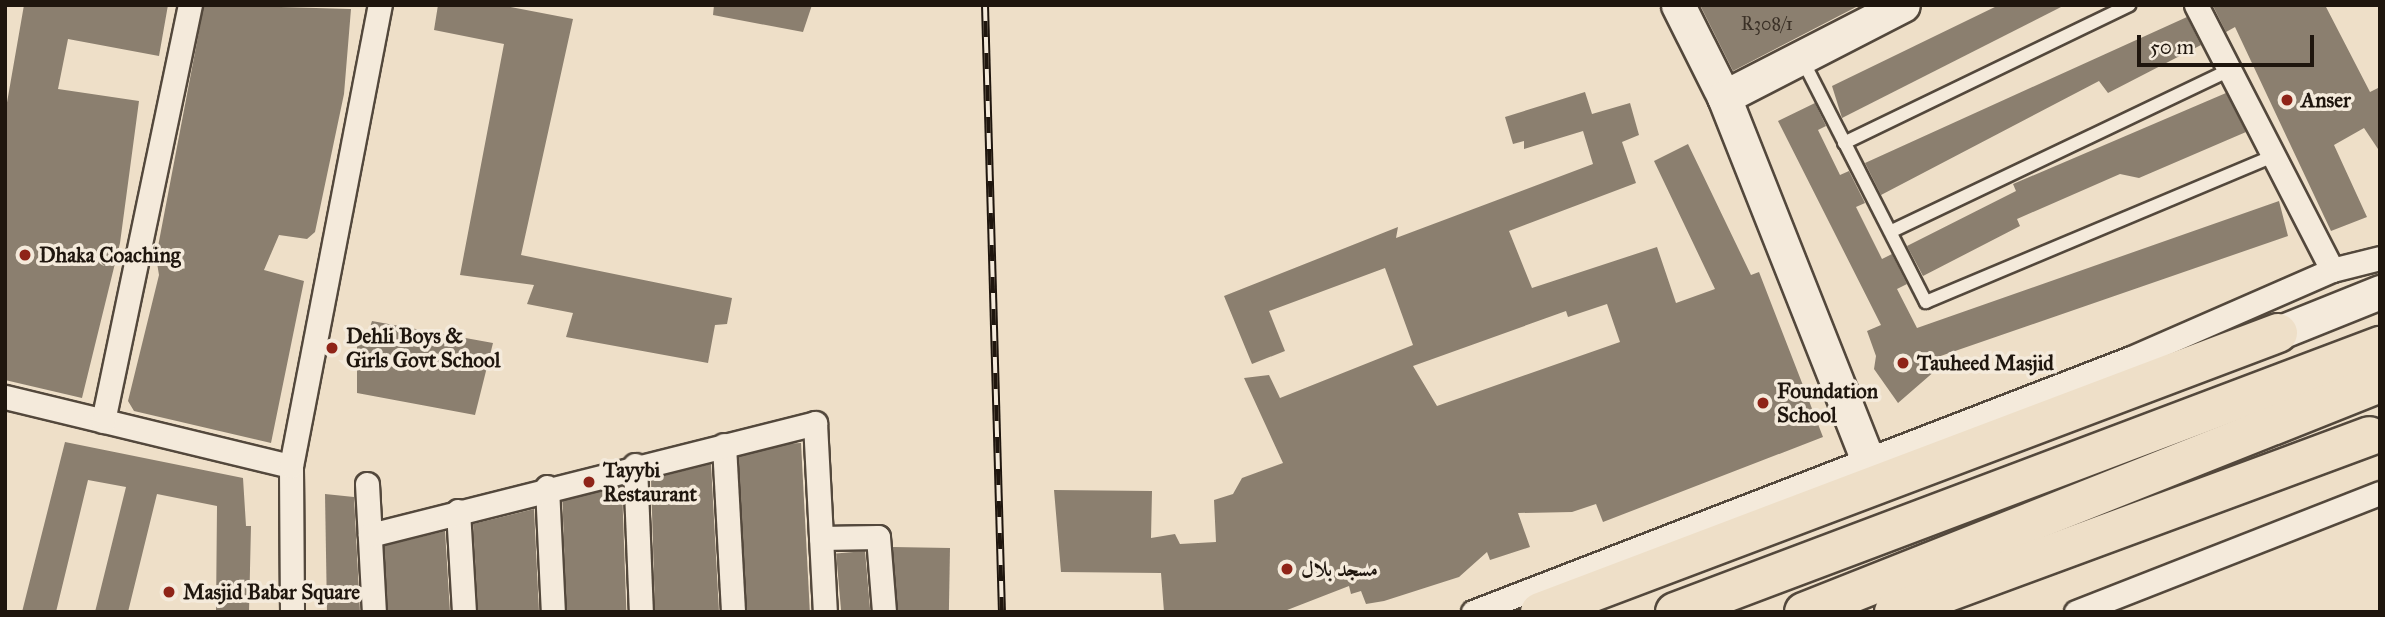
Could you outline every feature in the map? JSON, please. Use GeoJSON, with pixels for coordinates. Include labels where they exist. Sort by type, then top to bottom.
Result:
{"type":"FeatureCollection","features":[{"type":"Feature","properties":{"kind":"highway"},"geometry":{"type":"LineString","coordinates":[[1540,612],[2278,333]]}},
{"type":"Feature","properties":{"kind":"highway"},"geometry":{"type":"LineString","coordinates":[[1675,612],[2380,346]]}},
{"type":"Feature","properties":{"kind":"highway"},"geometry":{"type":"LineString","coordinates":[[1804,612],[2380,383]]}},
{"type":"Feature","properties":{"kind":"highway"},"geometry":{"type":"LineString","coordinates":[[1894,612],[2375,434]]}},
{"type":"Feature","properties":{"kind":"street"},"geometry":{"type":"LineString","coordinates":[[103,421],[190,5]]}},
{"type":"Feature","properties":{"kind":"street"},"geometry":{"type":"LineString","coordinates":[[292,612],[290,466],[380,5]]}},
{"type":"Feature","properties":{"kind":"street"},"geometry":{"type":"LineString","coordinates":[[1678,5],[1724,97],[1868,461]]}},
{"type":"Feature","properties":{"kind":"street"},"geometry":{"type":"LineString","coordinates":[[1724,97],[1903,5]]}},
{"type":"Feature","properties":{"kind":"street"},"geometry":{"type":"LineString","coordinates":[[2196,5],[2332,270]]}},
{"type":"Feature","properties":{"kind":"street"},"geometry":{"type":"LineString","coordinates":[[1473,612],[2131,358],[2332,270],[2380,258]]}},
{"type":"Feature","properties":{"kind":"street"},"geometry":{"type":"LineString","coordinates":[[2278,333],[2380,292]]}},
{"type":"Feature","properties":{"kind":"street"},"geometry":{"type":"LineString","coordinates":[[5,397],[290,466]]}},
{"type":"Feature","properties":{"kind":"street"},"geometry":{"type":"LineString","coordinates":[[370,535],[547,487],[816,423],[825,612]]}},
{"type":"Feature","properties":{"kind":"street"},"geometry":{"type":"LineString","coordinates":[[724,445],[733,612]]}},
{"type":"Feature","properties":{"kind":"street"},"geometry":{"type":"LineString","coordinates":[[635,465],[641,612]]}},
{"type":"Feature","properties":{"kind":"street"},"geometry":{"type":"LineString","coordinates":[[367,484],[374,612]]}},
{"type":"Feature","properties":{"kind":"street"},"geometry":{"type":"LineString","coordinates":[[547,487],[553,612]]}},
{"type":"Feature","properties":{"kind":"street"},"geometry":{"type":"LineString","coordinates":[[2076,612],[2380,493]]}},
{"type":"Feature","properties":{"kind":"street"},"geometry":{"type":"LineString","coordinates":[[458,511],[464,612]]}},
{"type":"Feature","properties":{"kind":"street"},"geometry":{"type":"LineString","coordinates":[[821,538],[878,537],[884,612]]}},
{"type":"Feature","properties":{"kind":"lane"},"geometry":{"type":"LineString","coordinates":[[1844,143],[2129,5]]}},
{"type":"Feature","properties":{"kind":"lane"},"geometry":{"type":"LineString","coordinates":[[1800,57],[1892,231],[1926,302],[2273,156]]}},
{"type":"Feature","properties":{"kind":"lane"},"geometry":{"type":"LineString","coordinates":[[1892,231],[2230,71]]}},
{"type":"Feature","properties":{"kind":"building"},"geometry":{"type":"Polygon","coordinates":[[[24,5],[168,5],[159,56],[68,39],[58,89],[139,101],[120,243],[82,398],[5,380],[5,114],[24,5]]]}},
{"type":"Feature","properties":{"kind":"building"},"geometry":{"type":"Polygon","coordinates":[[[204,5],[351,9],[344,94],[315,232],[307,239],[279,235],[264,270],[304,281],[271,443],[134,411],[128,401],[159,275],[156,257],[204,5]]]}},
{"type":"Feature","properties":{"kind":"building"},"geometry":{"type":"Polygon","coordinates":[[[438,5],[500,5],[573,19],[521,255],[732,298],[727,324],[715,325],[708,363],[566,337],[573,313],[527,304],[534,285],[460,275],[504,44],[434,30],[438,5]]]}},
{"type":"Feature","properties":{"kind":"building"},"geometry":{"type":"Polygon","coordinates":[[[714,5],[812,5],[803,32],[713,15],[714,5]]]}},
{"type":"Feature","properties":{"kind":"building"},"geometry":{"type":"Polygon","coordinates":[[[1700,5],[1860,5],[1733,71],[1700,5]]]}},
{"type":"Feature","properties":{"kind":"building"},"geometry":{"type":"Polygon","coordinates":[[[1999,5],[2065,5],[1842,118],[1832,86],[1999,5]]]}},
{"type":"Feature","properties":{"kind":"building"},"geometry":{"type":"Polygon","coordinates":[[[2325,5],[2370,92],[2380,87],[2380,152],[2364,128],[2334,145],[2367,217],[2331,231],[2235,27],[2226,32],[2213,6],[2325,5]]]}},
{"type":"Feature","properties":{"kind":"building"},"geometry":{"type":"Polygon","coordinates":[[[2187,17],[2201,45],[2108,93],[2099,81],[1881,195],[1865,163],[2187,17]]]}},
{"type":"Feature","properties":{"kind":"building"},"geometry":{"type":"Polygon","coordinates":[[[1585,92],[1592,114],[1630,103],[1639,135],[1622,142],[1636,183],[1509,231],[1532,288],[1657,247],[1676,303],[1715,289],[1654,161],[1688,144],[1751,275],[1759,272],[1823,437],[1603,522],[1596,504],[1572,512],[1518,513],[1530,547],[1490,560],[1487,552],[1459,577],[1384,601],[1366,604],[1361,591],[1351,594],[1349,586],[1282,612],[1164,612],[1161,573],[1061,572],[1054,490],[1152,491],[1151,538],[1175,534],[1180,544],[1216,542],[1214,500],[1233,494],[1242,478],[1283,463],[1244,378],[1269,375],[1280,398],[1413,345],[1385,268],[1269,311],[1285,351],[1252,364],[1224,296],[1398,227],[1396,238],[1593,164],[1583,131],[1524,149],[1524,141],[1513,144],[1505,117],[1585,92]],[[1607,304],[1568,317],[1566,311],[1413,366],[1437,406],[1620,342],[1607,304]]]}},
{"type":"Feature","properties":{"kind":"building"},"geometry":{"type":"Polygon","coordinates":[[[2226,93],[2246,132],[2139,178],[2120,174],[2017,219],[2020,226],[1923,276],[1907,246],[2016,191],[2013,184],[2226,93]]]}},
{"type":"Feature","properties":{"kind":"building"},"geometry":{"type":"Polygon","coordinates":[[[1815,103],[1826,126],[1818,130],[1840,175],[1849,171],[1865,203],[1856,207],[1882,259],[1892,254],[1907,284],[1897,289],[1917,328],[2279,201],[2288,236],[1929,360],[1936,370],[1898,403],[1874,369],[1876,356],[1867,331],[1881,325],[1778,121],[1815,103]]]}},
{"type":"Feature","properties":{"kind":"building"},"geometry":{"type":"Polygon","coordinates":[[[372,321],[493,343],[475,415],[357,393],[357,342],[364,345],[372,321]]]}},
{"type":"Feature","properties":{"kind":"building"},"geometry":{"type":"Polygon","coordinates":[[[65,442],[243,478],[246,526],[251,526],[249,612],[216,612],[217,506],[157,494],[128,612],[95,612],[126,487],[88,480],[56,612],[22,612],[65,442]]]}},
{"type":"Feature","properties":{"kind":"building"},"geometry":{"type":"Polygon","coordinates":[[[801,443],[810,612],[746,612],[737,446],[801,443]]]}},
{"type":"Feature","properties":{"kind":"building"},"geometry":{"type":"Polygon","coordinates":[[[711,464],[719,612],[655,612],[651,479],[711,464]]]}},
{"type":"Feature","properties":{"kind":"building"},"geometry":{"type":"Polygon","coordinates":[[[622,487],[626,612],[566,612],[562,489],[622,487]]]}},
{"type":"Feature","properties":{"kind":"building"},"geometry":{"type":"Polygon","coordinates":[[[325,494],[354,497],[360,612],[327,612],[325,494]]]}},
{"type":"Feature","properties":{"kind":"building"},"geometry":{"type":"Polygon","coordinates":[[[534,509],[539,612],[478,612],[473,524],[534,509]]]}},
{"type":"Feature","properties":{"kind":"building"},"geometry":{"type":"Polygon","coordinates":[[[445,531],[450,612],[388,612],[384,546],[445,531]]]}},
{"type":"Feature","properties":{"kind":"building"},"geometry":{"type":"Polygon","coordinates":[[[893,547],[950,548],[949,612],[892,612],[893,547]]]}},
{"type":"Feature","properties":{"kind":"building"},"geometry":{"type":"Polygon","coordinates":[[[865,551],[870,612],[841,612],[836,554],[865,551]]]}},
{"type":"Feature","properties":{"kind":"railway"},"geometry":{"type":"LineString","coordinates":[[985,5],[1002,612]]}},
{"type":"Feature","properties":{"kind":"place","name":"Anser"},"geometry":{"type":"Point","coordinates":[2287,100]}},
{"type":"Feature","properties":{"kind":"place","name":"Dhaka Coaching"},"geometry":{"type":"Point","coordinates":[25,255]}},
{"type":"Feature","properties":{"kind":"place","name":"Dehli Boys & Girls Govt School"},"geometry":{"type":"Point","coordinates":[332,348]}},
{"type":"Feature","properties":{"kind":"place","name":"Tauheed Masjid"},"geometry":{"type":"Point","coordinates":[1903,363]}},
{"type":"Feature","properties":{"kind":"place","name":"Foundation School"},"geometry":{"type":"Point","coordinates":[1763,403]}},
{"type":"Feature","properties":{"kind":"place","name":"Tayybi Restaurant"},"geometry":{"type":"Point","coordinates":[589,482]}},
{"type":"Feature","properties":{"kind":"place","name":"مسجد بلال"},"geometry":{"type":"Point","coordinates":[1287,569]}},
{"type":"Feature","properties":{"kind":"place","name":"Masjid Babar Square"},"geometry":{"type":"Point","coordinates":[169,592]}}]}
